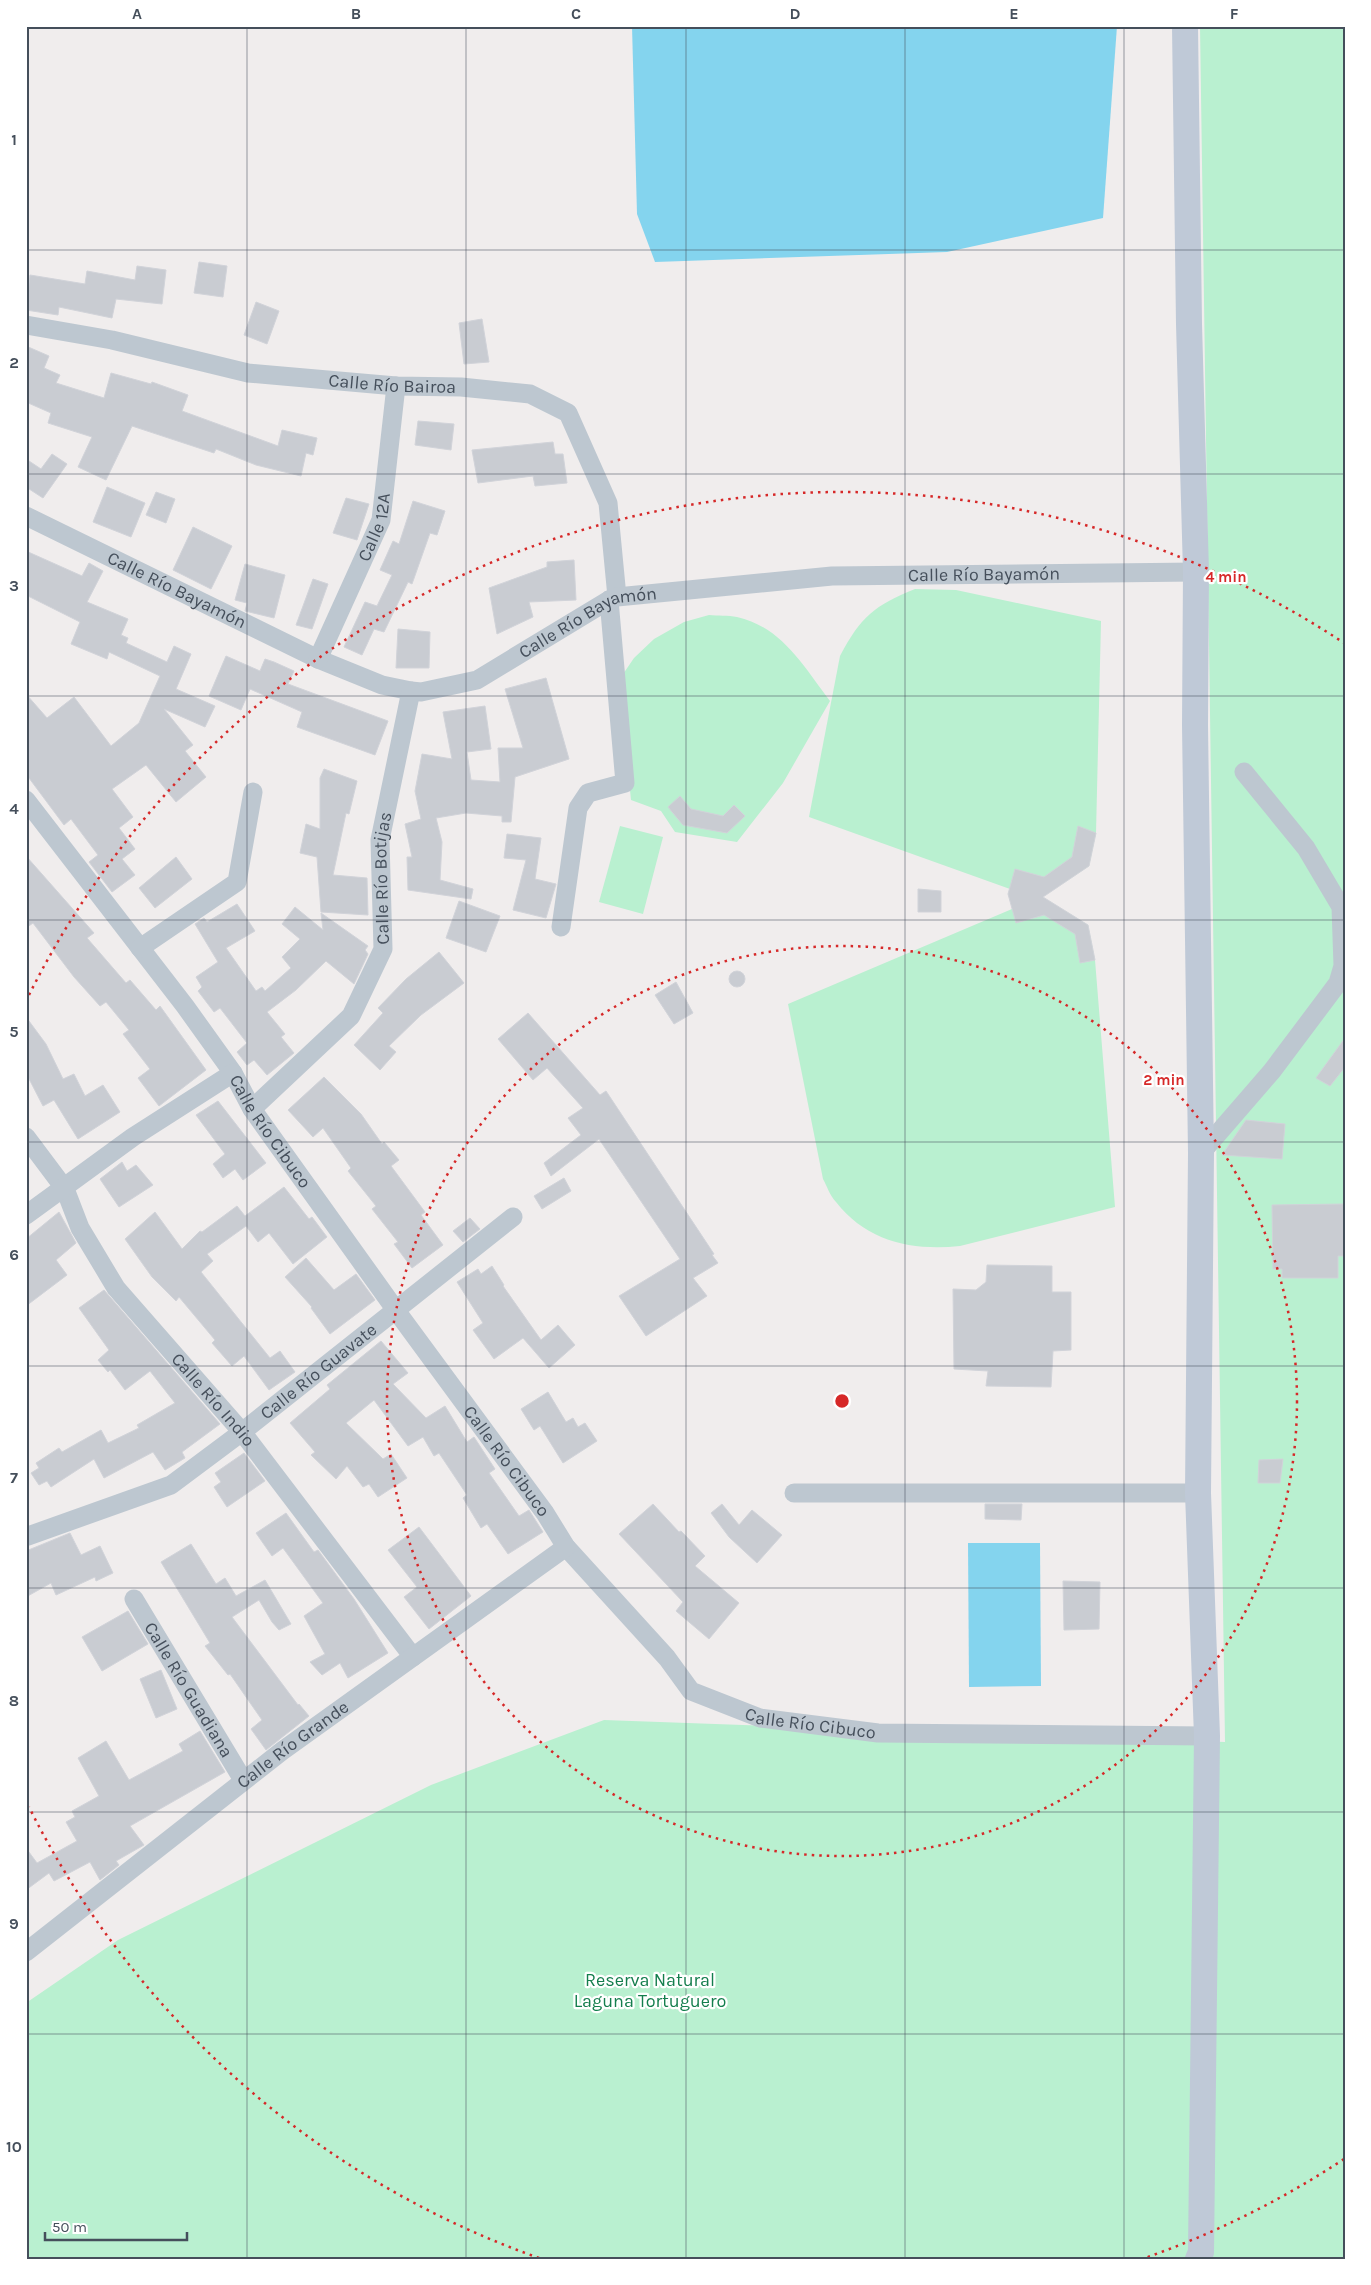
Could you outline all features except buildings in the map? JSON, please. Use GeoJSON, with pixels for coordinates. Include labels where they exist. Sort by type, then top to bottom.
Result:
{"type":"FeatureCollection","features":[{"type":"Feature","properties":{"kind":"street"},"geometry":{"type":"LineString","coordinates":[[1185,26],[1188,324],[1196,572],[1195,724],[1201,1153],[1198,1493],[1207,1736],[1200,2252],[1198,2259]]}},
{"type":"Feature","properties":{"kind":"street","name":"Calle Río Bairoa"},"geometry":{"type":"LineString","coordinates":[[26,325],[112,340],[248,373],[396,386],[461,387],[530,394],[568,413],[608,503],[625,783],[588,793],[578,808],[561,926]]}},
{"type":"Feature","properties":{"kind":"street","name":"Calle 12A"},"geometry":{"type":"LineString","coordinates":[[318,659],[381,520],[396,386]]}},
{"type":"Feature","properties":{"kind":"street","name":"Calle Río Bayamón"},"geometry":{"type":"LineString","coordinates":[[26,516],[318,659],[382,684],[421,692],[477,680],[613,598],[832,576],[1196,572]]}},
{"type":"Feature","properties":{"kind":"street","name":"Calle Río Botijas"},"geometry":{"type":"LineString","coordinates":[[252,1108],[350,1016],[383,949],[380,840],[411,691]]}},
{"type":"Feature","properties":{"kind":"street"},"geometry":{"type":"LineString","coordinates":[[1201,1153],[1272,1071],[1338,983],[1343,966],[1341,907],[1306,848],[1244,772]]}},
{"type":"Feature","properties":{"kind":"street"},"geometry":{"type":"LineString","coordinates":[[140,948],[237,882],[253,792]]}},
{"type":"Feature","properties":{"kind":"street","name":"Calle Río Cibuco"},"geometry":{"type":"LineString","coordinates":[[26,800],[186,1006],[233,1073],[252,1108],[395,1309],[545,1513],[566,1547],[667,1658],[691,1691],[760,1718],[878,1733],[1207,1736]]}},
{"type":"Feature","properties":{"kind":"street"},"geometry":{"type":"LineString","coordinates":[[26,1215],[65,1189],[132,1138],[233,1073]]}},
{"type":"Feature","properties":{"kind":"street","name":"Calle Río Indio"},"geometry":{"type":"LineString","coordinates":[[26,1137],[65,1189],[80,1228],[116,1288],[242,1432],[412,1657]]}},
{"type":"Feature","properties":{"kind":"street","name":"Calle Río Guavate"},"geometry":{"type":"LineString","coordinates":[[28,1536],[171,1486],[513,1217]]}},
{"type":"Feature","properties":{"kind":"street"},"geometry":{"type":"LineString","coordinates":[[794,1493],[1198,1493]]}},
{"type":"Feature","properties":{"kind":"street","name":"Calle Río Grande"},"geometry":{"type":"LineString","coordinates":[[26,1952],[243,1780],[566,1547]]}},
{"type":"Feature","properties":{"kind":"street","name":"Calle Río Guadiana"},"geometry":{"type":"LineString","coordinates":[[134,1599],[243,1780]]}},
{"type":"Feature","properties":{"kind":"green space","name":"Reserva Natural Laguna Tortuguero"},"geometry":{"type":"Polygon","coordinates":[[[1200,26],[1345,26],[1345,2259],[26,2259],[26,2003],[118,1940],[431,1785],[604,1720],[1225,1742],[1200,26]]]}},
{"type":"Feature","properties":{"kind":"green space"},"geometry":{"type":"Polygon","coordinates":[[[915,589],[956,590],[1101,621],[1096,833],[1089,866],[1045,895],[1010,889],[809,817],[840,656],[855,631],[870,614],[889,601],[915,589]]]}},
{"type":"Feature","properties":{"kind":"green space"},"geometry":{"type":"Polygon","coordinates":[[[709,615],[737,617],[753,622],[767,630],[791,650],[830,701],[783,783],[737,842],[675,832],[661,811],[631,800],[619,680],[634,658],[654,639],[684,622],[709,615]]]}},
{"type":"Feature","properties":{"kind":"green space"},"geometry":{"type":"Polygon","coordinates":[[[620,826],[663,837],[643,914],[599,902],[620,826]]]}},
{"type":"Feature","properties":{"kind":"green space"},"geometry":{"type":"Polygon","coordinates":[[[1047,900],[1088,925],[1095,960],[1115,1207],[960,1246],[925,1247],[908,1245],[876,1235],[848,1216],[832,1197],[823,1179],[788,1004],[1012,909],[1047,900]]]}},
{"type":"Feature","properties":{"kind":"water"},"geometry":{"type":"Polygon","coordinates":[[[632,26],[1117,26],[1103,218],[947,252],[655,262],[637,214],[632,26]]]}},
{"type":"Feature","properties":{"kind":"water"},"geometry":{"type":"Polygon","coordinates":[[[968,1543],[1040,1543],[1041,1686],[969,1687],[968,1543]]]}}]}
